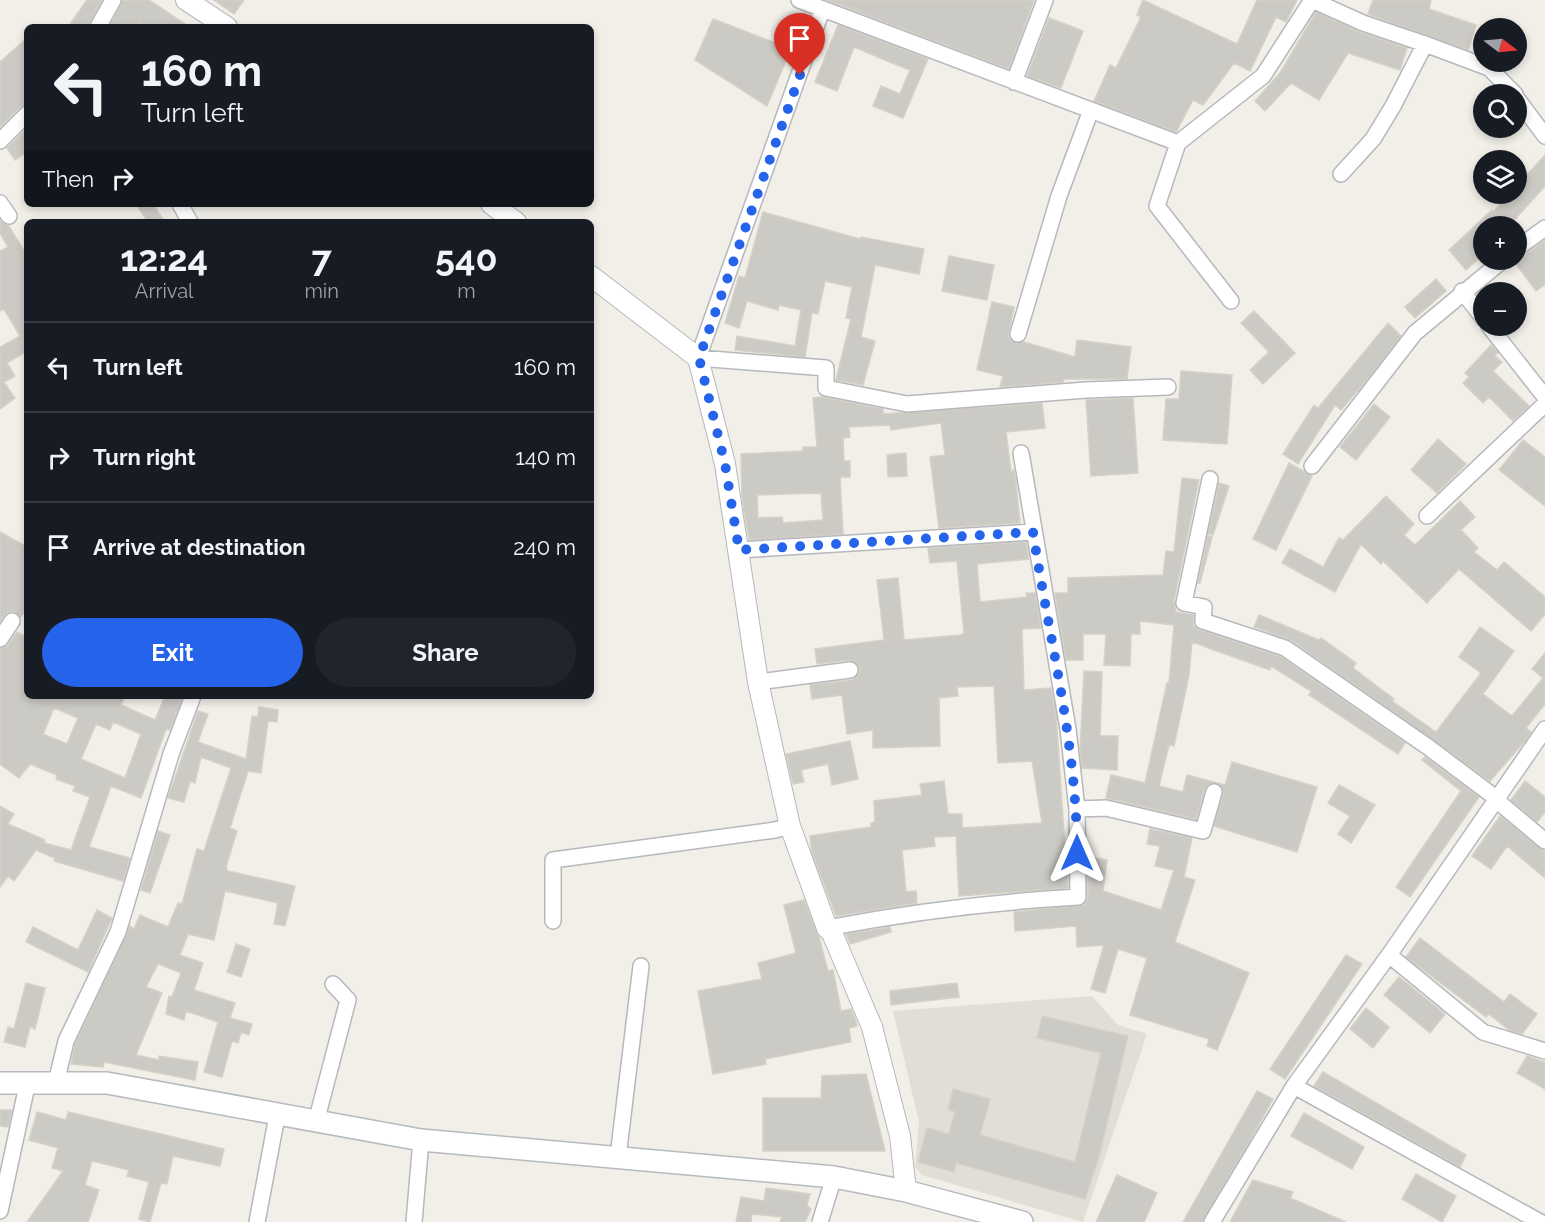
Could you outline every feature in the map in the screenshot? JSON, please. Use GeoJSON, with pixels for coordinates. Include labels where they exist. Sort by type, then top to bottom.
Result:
{"type":"FeatureCollection","features":[{"type":"Feature","properties":{"kind":"main road"},"geometry":{"type":"LineString","coordinates":[[0,1083],[28,1081],[107,1083],[277,1116],[421,1140],[834,1177],[906,1191],[1022,1222]]}},
{"type":"Feature","properties":{"kind":"street"},"geometry":{"type":"LineString","coordinates":[[100,24],[113,0]]}},
{"type":"Feature","properties":{"kind":"street"},"geometry":{"type":"LineString","coordinates":[[186,0],[223,24]]}},
{"type":"Feature","properties":{"kind":"street"},"geometry":{"type":"LineString","coordinates":[[799,0],[1178,143]]}},
{"type":"Feature","properties":{"kind":"street"},"geometry":{"type":"LineString","coordinates":[[1014,82],[1045,0]]}},
{"type":"Feature","properties":{"kind":"street"},"geometry":{"type":"LineString","coordinates":[[1231,301],[1157,206],[1178,143],[1263,76],[1312,0],[1363,23],[1489,68],[1504,84]]}},
{"type":"Feature","properties":{"kind":"street"},"geometry":{"type":"LineString","coordinates":[[822,10],[699,358],[725,464],[758,682],[790,826],[827,928],[832,933],[872,1026],[900,1136],[906,1191]]}},
{"type":"Feature","properties":{"kind":"street"},"geometry":{"type":"LineString","coordinates":[[1341,174],[1373,139],[1425,44]]}},
{"type":"Feature","properties":{"kind":"street"},"geometry":{"type":"LineString","coordinates":[[1018,334],[1059,196],[1091,110]]}},
{"type":"Feature","properties":{"kind":"street"},"geometry":{"type":"LineString","coordinates":[[1527,111],[1545,136]]}},
{"type":"Feature","properties":{"kind":"street"},"geometry":{"type":"LineString","coordinates":[[0,141],[24,117]]}},
{"type":"Feature","properties":{"kind":"street"},"geometry":{"type":"LineString","coordinates":[[495,207],[512,219]]}},
{"type":"Feature","properties":{"kind":"street"},"geometry":{"type":"LineString","coordinates":[[1527,241],[1545,228]]}},
{"type":"Feature","properties":{"kind":"street"},"geometry":{"type":"LineString","coordinates":[[1312,466],[1415,333],[1462,291],[1490,270]]}},
{"type":"Feature","properties":{"kind":"street"},"geometry":{"type":"LineString","coordinates":[[594,278],[699,358],[826,368],[826,388],[907,404],[1086,390],[1168,387]]}},
{"type":"Feature","properties":{"kind":"street"},"geometry":{"type":"LineString","coordinates":[[1462,291],[1473,305]]}},
{"type":"Feature","properties":{"kind":"street"},"geometry":{"type":"LineString","coordinates":[[1497,336],[1545,397]]}},
{"type":"Feature","properties":{"kind":"street"},"geometry":{"type":"LineString","coordinates":[[1427,516],[1545,404]]}},
{"type":"Feature","properties":{"kind":"street"},"geometry":{"type":"LineString","coordinates":[[827,928],[890,916],[1007,902],[1078,897],[1077,809],[1068,729],[1021,453]]}},
{"type":"Feature","properties":{"kind":"street"},"geometry":{"type":"LineString","coordinates":[[1210,479],[1184,603],[1204,607],[1203,621],[1285,648],[1428,747],[1545,841]]}},
{"type":"Feature","properties":{"kind":"street"},"geometry":{"type":"LineString","coordinates":[[739,550],[1033,532]]}},
{"type":"Feature","properties":{"kind":"street"},"geometry":{"type":"LineString","coordinates":[[0,639],[12,621]]}},
{"type":"Feature","properties":{"kind":"street"},"geometry":{"type":"LineString","coordinates":[[758,682],[850,670]]}},
{"type":"Feature","properties":{"kind":"street"},"geometry":{"type":"LineString","coordinates":[[56,1083],[66,1041],[118,932],[171,754],[192,699]]}},
{"type":"Feature","properties":{"kind":"street"},"geometry":{"type":"LineString","coordinates":[[1212,1222],[1294,1086],[1389,955],[1545,729]]}},
{"type":"Feature","properties":{"kind":"street"},"geometry":{"type":"LineString","coordinates":[[1077,809],[1106,808],[1203,831],[1214,792]]}},
{"type":"Feature","properties":{"kind":"street"},"geometry":{"type":"LineString","coordinates":[[553,921],[553,860],[775,830],[790,826]]}},
{"type":"Feature","properties":{"kind":"street"},"geometry":{"type":"LineString","coordinates":[[1389,955],[1483,1032],[1545,1051]]}},
{"type":"Feature","properties":{"kind":"street"},"geometry":{"type":"LineString","coordinates":[[618,1157],[641,966]]}},
{"type":"Feature","properties":{"kind":"street"},"geometry":{"type":"LineString","coordinates":[[316,1122],[348,1000],[333,984]]}},
{"type":"Feature","properties":{"kind":"street"},"geometry":{"type":"LineString","coordinates":[[0,1211],[28,1081]]}},
{"type":"Feature","properties":{"kind":"street"},"geometry":{"type":"LineString","coordinates":[[1294,1086],[1540,1222]]}},
{"type":"Feature","properties":{"kind":"street"},"geometry":{"type":"LineString","coordinates":[[257,1222],[277,1116]]}},
{"type":"Feature","properties":{"kind":"street"},"geometry":{"type":"LineString","coordinates":[[414,1222],[421,1140]]}},
{"type":"Feature","properties":{"kind":"street"},"geometry":{"type":"LineString","coordinates":[[820,1222],[834,1177]]}},
{"type":"Feature","properties":{"kind":"shaded area"},"geometry":{"type":"Polygon","coordinates":[[[1092,996],[1118,1025],[1147,1034],[1083,1222],[922,1175],[915,1167],[919,1122],[893,1011],[1092,996]]]}},
{"type":"Feature","properties":{"kind":"building"},"geometry":{"type":"Polygon","coordinates":[[[87,0],[102,0],[90,24],[70,24],[87,0]]]}},
{"type":"Feature","properties":{"kind":"building"},"geometry":{"type":"Polygon","coordinates":[[[123,0],[149,0],[185,24],[143,24],[140,22],[139,24],[111,24],[123,0]]]}},
{"type":"Feature","properties":{"kind":"building"},"geometry":{"type":"Polygon","coordinates":[[[214,0],[244,0],[234,14],[214,0]]]}},
{"type":"Feature","properties":{"kind":"building"},"geometry":{"type":"Polygon","coordinates":[[[827,0],[1034,0],[1009,69],[827,0]]]}},
{"type":"Feature","properties":{"kind":"building"},"geometry":{"type":"Polygon","coordinates":[[[1143,0],[1237,44],[1257,0],[1297,0],[1286,22],[1276,17],[1250,71],[1234,63],[1203,105],[1193,100],[1176,132],[1094,101],[1110,65],[1116,68],[1141,17],[1137,15],[1143,0]]]}},
{"type":"Feature","properties":{"kind":"building"},"geometry":{"type":"Polygon","coordinates":[[[1373,0],[1431,0],[1429,9],[1473,24],[1473,34],[1468,50],[1368,14],[1373,0]]]}},
{"type":"Feature","properties":{"kind":"building"},"geometry":{"type":"Polygon","coordinates":[[[1316,12],[1359,32],[1407,48],[1400,70],[1348,53],[1319,100],[1291,83],[1265,111],[1255,101],[1280,73],[1316,12]]]}},
{"type":"Feature","properties":{"kind":"building"},"geometry":{"type":"Polygon","coordinates":[[[1049,18],[1083,31],[1061,88],[1027,76],[1049,18]]]}},
{"type":"Feature","properties":{"kind":"building"},"geometry":{"type":"Polygon","coordinates":[[[713,19],[791,49],[767,106],[695,60],[713,19]]]}},
{"type":"Feature","properties":{"kind":"building"},"geometry":{"type":"Polygon","coordinates":[[[838,25],[928,59],[903,118],[873,106],[881,86],[900,94],[910,70],[854,47],[837,91],[815,82],[838,25]]]}},
{"type":"Feature","properties":{"kind":"building"},"geometry":{"type":"Polygon","coordinates":[[[24,41],[24,106],[0,127],[0,62],[24,41]]]}},
{"type":"Feature","properties":{"kind":"building"},"geometry":{"type":"Polygon","coordinates":[[[24,131],[24,154],[15,160],[7,148],[24,131]]]}},
{"type":"Feature","properties":{"kind":"building"},"geometry":{"type":"Polygon","coordinates":[[[1545,155],[1545,186],[1518,216],[1486,216],[1501,204],[1527,204],[1527,175],[1545,155]]]}},
{"type":"Feature","properties":{"kind":"building"},"geometry":{"type":"Polygon","coordinates":[[[138,207],[155,207],[163,219],[146,219],[138,207]]]}},
{"type":"Feature","properties":{"kind":"building"},"geometry":{"type":"Polygon","coordinates":[[[763,212],[860,239],[861,237],[924,249],[919,274],[875,265],[861,337],[875,341],[863,385],[836,380],[851,319],[846,318],[852,287],[825,281],[818,314],[812,313],[805,357],[735,350],[737,336],[795,346],[801,310],[779,305],[778,310],[747,301],[739,328],[725,323],[739,276],[745,278],[763,212]]]}},
{"type":"Feature","properties":{"kind":"building"},"geometry":{"type":"Polygon","coordinates":[[[0,220],[9,226],[24,251],[24,353],[7,363],[15,376],[4,382],[15,398],[0,409],[0,347],[20,336],[4,309],[0,311],[0,251],[8,247],[0,233],[0,220]]]}},
{"type":"Feature","properties":{"kind":"building"},"geometry":{"type":"Polygon","coordinates":[[[1473,228],[1473,264],[1466,270],[1449,250],[1473,228]]]}},
{"type":"Feature","properties":{"kind":"building"},"geometry":{"type":"Polygon","coordinates":[[[1545,240],[1545,284],[1536,291],[1520,270],[1527,270],[1527,253],[1545,240]]]}},
{"type":"Feature","properties":{"kind":"building"},"geometry":{"type":"Polygon","coordinates":[[[949,256],[994,265],[987,300],[942,291],[949,256]]]}},
{"type":"Feature","properties":{"kind":"building"},"geometry":{"type":"Polygon","coordinates":[[[1436,279],[1446,291],[1415,318],[1405,307],[1436,279]]]}},
{"type":"Feature","properties":{"kind":"building"},"geometry":{"type":"Polygon","coordinates":[[[992,302],[1014,307],[1008,337],[1015,343],[1024,342],[1075,357],[1077,340],[1131,347],[1127,379],[1064,379],[1063,382],[1000,387],[1003,376],[977,370],[992,302]]]}},
{"type":"Feature","properties":{"kind":"building"},"geometry":{"type":"Polygon","coordinates":[[[1254,311],[1295,353],[1263,384],[1250,370],[1269,352],[1241,323],[1254,311]]]}},
{"type":"Feature","properties":{"kind":"building"},"geometry":{"type":"Polygon","coordinates":[[[1388,323],[1401,336],[1371,375],[1341,410],[1335,405],[1298,464],[1283,454],[1314,405],[1318,408],[1388,323]]]}},
{"type":"Feature","properties":{"kind":"building"},"geometry":{"type":"Polygon","coordinates":[[[1491,345],[1498,353],[1494,355],[1502,362],[1493,371],[1529,406],[1513,421],[1489,397],[1483,403],[1463,383],[1469,377],[1465,373],[1491,345]]]}},
{"type":"Feature","properties":{"kind":"building"},"geometry":{"type":"Polygon","coordinates":[[[1181,371],[1232,375],[1227,444],[1163,440],[1166,399],[1179,399],[1181,371]]]}},
{"type":"Feature","properties":{"kind":"building"},"geometry":{"type":"Polygon","coordinates":[[[822,397],[883,409],[883,414],[1042,403],[1045,428],[1006,432],[1011,471],[1014,470],[1016,483],[1020,523],[939,528],[930,457],[945,455],[941,423],[891,430],[890,425],[849,427],[850,437],[843,438],[844,461],[850,461],[850,477],[840,477],[843,534],[749,540],[742,498],[741,454],[803,451],[803,447],[817,447],[813,398],[822,397]],[[821,493],[757,495],[758,518],[782,517],[783,523],[823,520],[821,493]]]}},
{"type":"Feature","properties":{"kind":"building"},"geometry":{"type":"Polygon","coordinates":[[[1133,398],[1138,473],[1091,476],[1086,400],[1133,398]]]}},
{"type":"Feature","properties":{"kind":"building"},"geometry":{"type":"Polygon","coordinates":[[[1374,404],[1390,417],[1356,460],[1340,447],[1374,404]]]}},
{"type":"Feature","properties":{"kind":"building"},"geometry":{"type":"Polygon","coordinates":[[[1438,439],[1466,464],[1437,493],[1411,470],[1438,439]]]}},
{"type":"Feature","properties":{"kind":"building"},"geometry":{"type":"Polygon","coordinates":[[[1523,440],[1545,457],[1545,506],[1499,470],[1523,440]]]}},
{"type":"Feature","properties":{"kind":"building"},"geometry":{"type":"Polygon","coordinates":[[[906,453],[907,476],[888,477],[887,455],[906,453]]]}},
{"type":"Feature","properties":{"kind":"building"},"geometry":{"type":"Polygon","coordinates":[[[1289,463],[1312,476],[1276,550],[1253,539],[1289,463]]]}},
{"type":"Feature","properties":{"kind":"building"},"geometry":{"type":"Polygon","coordinates":[[[1182,478],[1199,480],[1174,601],[1176,612],[1194,615],[1193,625],[1200,630],[1281,657],[1405,743],[1398,754],[1309,695],[1311,691],[1271,666],[1270,670],[1192,642],[1189,675],[1174,746],[1169,745],[1159,786],[1183,792],[1187,775],[1225,785],[1232,762],[1317,787],[1297,852],[1214,826],[1223,794],[1221,786],[1216,783],[1208,785],[1205,789],[1196,819],[1106,798],[1111,775],[1145,783],[1167,683],[1169,683],[1174,625],[1140,621],[1140,634],[1131,634],[1130,666],[1104,665],[1106,634],[1083,634],[1083,660],[1066,660],[1055,593],[1068,593],[1068,578],[1163,575],[1166,551],[1174,552],[1182,478]]]}},
{"type":"Feature","properties":{"kind":"building"},"geometry":{"type":"Polygon","coordinates":[[[1219,483],[1229,486],[1213,535],[1208,534],[1219,483]]]}},
{"type":"Feature","properties":{"kind":"building"},"geometry":{"type":"Polygon","coordinates":[[[1386,496],[1414,524],[1404,535],[1415,545],[1460,501],[1475,517],[1461,530],[1478,548],[1474,552],[1497,570],[1504,562],[1545,597],[1545,614],[1531,631],[1459,569],[1427,603],[1383,561],[1381,564],[1361,544],[1335,592],[1282,563],[1290,549],[1323,567],[1339,538],[1343,540],[1386,496]]]}},
{"type":"Feature","properties":{"kind":"building"},"geometry":{"type":"Polygon","coordinates":[[[0,532],[24,545],[24,612],[21,617],[12,611],[0,621],[0,532]]]}},
{"type":"Feature","properties":{"kind":"building"},"geometry":{"type":"Polygon","coordinates":[[[1208,536],[1212,537],[1200,583],[1198,583],[1208,536]]]}},
{"type":"Feature","properties":{"kind":"building"},"geometry":{"type":"Polygon","coordinates":[[[1026,542],[1029,559],[977,564],[980,602],[1027,597],[1026,593],[1035,593],[1041,628],[1022,629],[1024,690],[1051,688],[1056,714],[1065,849],[1068,849],[1068,888],[959,896],[956,836],[934,837],[935,846],[902,850],[906,892],[916,891],[917,903],[836,916],[812,853],[810,836],[871,827],[871,823],[875,822],[874,801],[922,795],[920,784],[944,781],[948,814],[962,814],[962,828],[1042,823],[1032,761],[998,763],[994,686],[957,687],[958,696],[939,698],[940,746],[873,748],[873,730],[847,734],[842,695],[812,699],[810,685],[852,680],[859,674],[860,669],[857,664],[849,660],[817,664],[815,649],[884,640],[877,580],[898,578],[904,640],[961,635],[964,633],[957,561],[930,563],[928,548],[1026,542]]]}},
{"type":"Feature","properties":{"kind":"building"},"geometry":{"type":"Polygon","coordinates":[[[1259,615],[1319,640],[1321,638],[1356,663],[1353,668],[1394,699],[1392,701],[1436,732],[1481,673],[1459,657],[1480,627],[1514,651],[1483,694],[1512,716],[1543,678],[1532,669],[1545,653],[1545,704],[1526,728],[1531,732],[1525,741],[1490,781],[1291,640],[1254,627],[1259,615]]]}},
{"type":"Feature","properties":{"kind":"building"},"geometry":{"type":"Polygon","coordinates":[[[17,632],[24,636],[24,699],[124,699],[121,705],[155,720],[164,699],[182,699],[170,730],[166,729],[141,798],[111,786],[89,847],[130,858],[123,881],[54,861],[55,858],[36,850],[14,881],[8,876],[0,887],[0,806],[14,814],[8,824],[45,840],[44,843],[71,850],[90,797],[73,791],[75,786],[56,779],[57,775],[30,764],[19,778],[0,764],[0,649],[8,645],[17,632]],[[54,708],[43,734],[67,744],[78,718],[54,708]],[[113,722],[110,730],[96,724],[81,759],[125,778],[141,734],[113,722]]]}},
{"type":"Feature","properties":{"kind":"building"},"geometry":{"type":"Polygon","coordinates":[[[1084,671],[1102,672],[1100,736],[1118,736],[1117,770],[1082,768],[1080,751],[1084,671]]]}},
{"type":"Feature","properties":{"kind":"building"},"geometry":{"type":"Polygon","coordinates":[[[259,707],[278,710],[277,722],[268,721],[261,773],[248,771],[230,828],[237,831],[226,867],[228,871],[295,886],[285,926],[274,924],[278,903],[225,891],[214,940],[188,934],[180,955],[203,963],[194,990],[235,1003],[230,1018],[252,1024],[249,1035],[241,1032],[238,1043],[232,1041],[222,1077],[204,1072],[218,1022],[186,1011],[184,1020],[166,1014],[169,996],[172,997],[181,973],[158,964],[146,987],[162,993],[136,1055],[159,1060],[159,1056],[198,1062],[195,1080],[104,1062],[103,1067],[71,1064],[75,1044],[130,926],[134,929],[140,915],[168,927],[178,903],[182,904],[197,849],[204,851],[231,768],[201,757],[195,783],[190,781],[184,802],[168,798],[198,711],[208,714],[198,742],[246,759],[252,716],[258,717],[259,707]]]}},
{"type":"Feature","properties":{"kind":"building"},"geometry":{"type":"Polygon","coordinates":[[[850,741],[858,779],[832,785],[828,764],[801,770],[804,782],[793,784],[786,754],[850,741]]]}},
{"type":"Feature","properties":{"kind":"building"},"geometry":{"type":"Polygon","coordinates":[[[1425,757],[1479,797],[1410,897],[1396,887],[1461,791],[1422,760],[1425,757]]]}},
{"type":"Feature","properties":{"kind":"building"},"geometry":{"type":"Polygon","coordinates":[[[1525,781],[1545,797],[1545,812],[1537,822],[1511,800],[1525,781]]]}},
{"type":"Feature","properties":{"kind":"building"},"geometry":{"type":"Polygon","coordinates":[[[1339,785],[1375,805],[1351,843],[1338,834],[1350,816],[1328,803],[1339,785]]]}},
{"type":"Feature","properties":{"kind":"building"},"geometry":{"type":"Polygon","coordinates":[[[1500,816],[1545,852],[1545,878],[1507,846],[1491,869],[1472,856],[1500,816]]]}},
{"type":"Feature","properties":{"kind":"building"},"geometry":{"type":"Polygon","coordinates":[[[1150,829],[1192,838],[1184,877],[1195,880],[1175,942],[1249,973],[1217,1050],[1207,1046],[1209,1039],[1130,1015],[1147,958],[1118,949],[1105,993],[1091,989],[1104,945],[1077,947],[1076,926],[1015,931],[1014,912],[1084,905],[1088,897],[1087,857],[1107,860],[1103,891],[1161,910],[1174,870],[1155,866],[1160,846],[1147,844],[1150,829]]]}},
{"type":"Feature","properties":{"kind":"building"},"geometry":{"type":"Polygon","coordinates":[[[158,831],[170,835],[150,893],[141,890],[158,831]]]}},
{"type":"Feature","properties":{"kind":"building"},"geometry":{"type":"Polygon","coordinates":[[[804,900],[819,937],[828,971],[833,970],[841,1011],[851,1009],[855,1018],[857,1026],[849,1028],[851,1042],[765,1059],[766,1064],[713,1074],[698,991],[762,979],[758,963],[796,953],[784,905],[804,900]]]}},
{"type":"Feature","properties":{"kind":"building"},"geometry":{"type":"Polygon","coordinates":[[[97,910],[112,918],[88,972],[26,942],[33,927],[78,950],[97,910]]]}},
{"type":"Feature","properties":{"kind":"building"},"geometry":{"type":"Polygon","coordinates":[[[890,927],[891,932],[850,944],[846,934],[890,927]]]}},
{"type":"Feature","properties":{"kind":"building"},"geometry":{"type":"Polygon","coordinates":[[[1420,938],[1504,1002],[1510,994],[1537,1014],[1522,1034],[1509,1030],[1489,1014],[1486,1017],[1406,957],[1420,938]]]}},
{"type":"Feature","properties":{"kind":"building"},"geometry":{"type":"Polygon","coordinates":[[[236,944],[250,949],[241,977],[227,972],[236,944]]]}},
{"type":"Feature","properties":{"kind":"building"},"geometry":{"type":"Polygon","coordinates":[[[1346,955],[1362,964],[1285,1079],[1270,1069],[1346,955]]]}},
{"type":"Feature","properties":{"kind":"building"},"geometry":{"type":"Polygon","coordinates":[[[1399,977],[1445,1014],[1430,1033],[1384,995],[1399,977]]]}},
{"type":"Feature","properties":{"kind":"building"},"geometry":{"type":"Polygon","coordinates":[[[26,983],[45,988],[35,1029],[30,1027],[25,1047],[4,1042],[8,1027],[14,1029],[26,983]]]}},
{"type":"Feature","properties":{"kind":"building"},"geometry":{"type":"Polygon","coordinates":[[[957,983],[959,997],[891,1005],[890,991],[957,983]]]}},
{"type":"Feature","properties":{"kind":"building"},"geometry":{"type":"Polygon","coordinates":[[[1366,1008],[1389,1027],[1373,1048],[1350,1029],[1366,1008]]]}},
{"type":"Feature","properties":{"kind":"building"},"geometry":{"type":"Polygon","coordinates":[[[1042,1016],[1128,1036],[1100,1153],[1085,1199],[956,1163],[954,1172],[918,1162],[927,1128],[949,1134],[955,1112],[948,1109],[953,1089],[990,1099],[980,1135],[1075,1162],[1101,1053],[1037,1038],[1042,1016]]]}},
{"type":"Feature","properties":{"kind":"building"},"geometry":{"type":"Polygon","coordinates":[[[1527,1056],[1545,1062],[1545,1089],[1517,1073],[1527,1056]]]}},
{"type":"Feature","properties":{"kind":"building"},"geometry":{"type":"Polygon","coordinates":[[[1323,1072],[1466,1155],[1460,1167],[1314,1086],[1323,1072]]]}},
{"type":"Feature","properties":{"kind":"building"},"geometry":{"type":"Polygon","coordinates":[[[866,1074],[885,1151],[763,1151],[763,1098],[821,1098],[822,1076],[866,1074]]]}},
{"type":"Feature","properties":{"kind":"building"},"geometry":{"type":"Polygon","coordinates":[[[1257,1091],[1273,1099],[1249,1142],[1202,1222],[1183,1222],[1257,1091]]]}},
{"type":"Feature","properties":{"kind":"building"},"geometry":{"type":"Polygon","coordinates":[[[0,1110],[12,1110],[8,1127],[0,1126],[0,1110]]]}},
{"type":"Feature","properties":{"kind":"building"},"geometry":{"type":"Polygon","coordinates":[[[37,1112],[66,1120],[68,1112],[224,1149],[220,1166],[173,1156],[167,1184],[161,1183],[150,1222],[139,1219],[149,1182],[127,1176],[129,1170],[92,1161],[85,1185],[99,1190],[88,1222],[27,1222],[63,1171],[52,1168],[58,1148],[29,1140],[37,1112]]]}},
{"type":"Feature","properties":{"kind":"building"},"geometry":{"type":"Polygon","coordinates":[[[1304,1113],[1364,1147],[1352,1169],[1291,1136],[1304,1113]]]}},
{"type":"Feature","properties":{"kind":"building"},"geometry":{"type":"Polygon","coordinates":[[[1416,1174],[1456,1196],[1442,1222],[1402,1199],[1416,1174]]]}},
{"type":"Feature","properties":{"kind":"building"},"geometry":{"type":"Polygon","coordinates":[[[1117,1175],[1157,1193],[1144,1222],[1096,1222],[1117,1175]]]}},
{"type":"Feature","properties":{"kind":"building"},"geometry":{"type":"Polygon","coordinates":[[[1253,1180],[1293,1192],[1290,1198],[1346,1222],[1230,1222],[1253,1180]]]}},
{"type":"Feature","properties":{"kind":"building"},"geometry":{"type":"Polygon","coordinates":[[[766,1188],[810,1194],[807,1205],[811,1209],[805,1222],[780,1222],[782,1217],[752,1214],[751,1222],[736,1222],[741,1197],[764,1201],[766,1188]]]}},
{"type":"Feature","properties":{"kind":"route"},"geometry":{"type":"LineString","coordinates":[[800,75],[699,358],[725,464],[739,550],[1033,532],[1068,729],[1077,809],[1077,853]]}}]}
